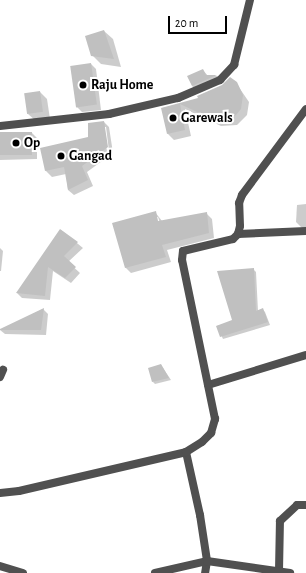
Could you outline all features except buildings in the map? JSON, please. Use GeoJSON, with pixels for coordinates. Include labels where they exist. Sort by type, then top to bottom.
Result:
{"type":"FeatureCollection","features":[{"type":"Feature","properties":{"kind":"street"},"geometry":{"type":"LineString","coordinates":[[0,126],[109,114],[178,98],[220,80],[234,65],[250,0]]}},
{"type":"Feature","properties":{"kind":"street"},"geometry":{"type":"LineString","coordinates":[[0,493],[19,491],[186,452],[202,442],[211,432],[215,419],[182,260],[183,251],[233,239],[238,234],[240,226],[239,203],[242,196],[306,109]]}},
{"type":"Feature","properties":{"kind":"street"},"geometry":{"type":"LineString","coordinates":[[238,234],[306,231]]}},
{"type":"Feature","properties":{"kind":"street"},"geometry":{"type":"LineString","coordinates":[[208,385],[306,355]]}},
{"type":"Feature","properties":{"kind":"street"},"geometry":{"type":"LineString","coordinates":[[186,452],[200,515],[207,561],[205,573]]}},
{"type":"Feature","properties":{"kind":"street"},"geometry":{"type":"LineString","coordinates":[[279,571],[280,521],[297,505],[306,504]]}},
{"type":"Feature","properties":{"kind":"street"},"geometry":{"type":"LineString","coordinates":[[155,573],[207,561],[290,573]]}},
{"type":"Feature","properties":{"kind":"street"},"geometry":{"type":"LineString","coordinates":[[0,566],[23,573]]}},
{"type":"Feature","properties":{"kind":"place","name":"Raju Home"},"geometry":{"type":"Point","coordinates":[83,85]}},
{"type":"Feature","properties":{"kind":"place","name":"Garewals"},"geometry":{"type":"Point","coordinates":[173,118]}},
{"type":"Feature","properties":{"kind":"place","name":"Op"},"geometry":{"type":"Point","coordinates":[16,143]}},
{"type":"Feature","properties":{"kind":"place","name":"Gangad"},"geometry":{"type":"Point","coordinates":[61,156]}}]}
